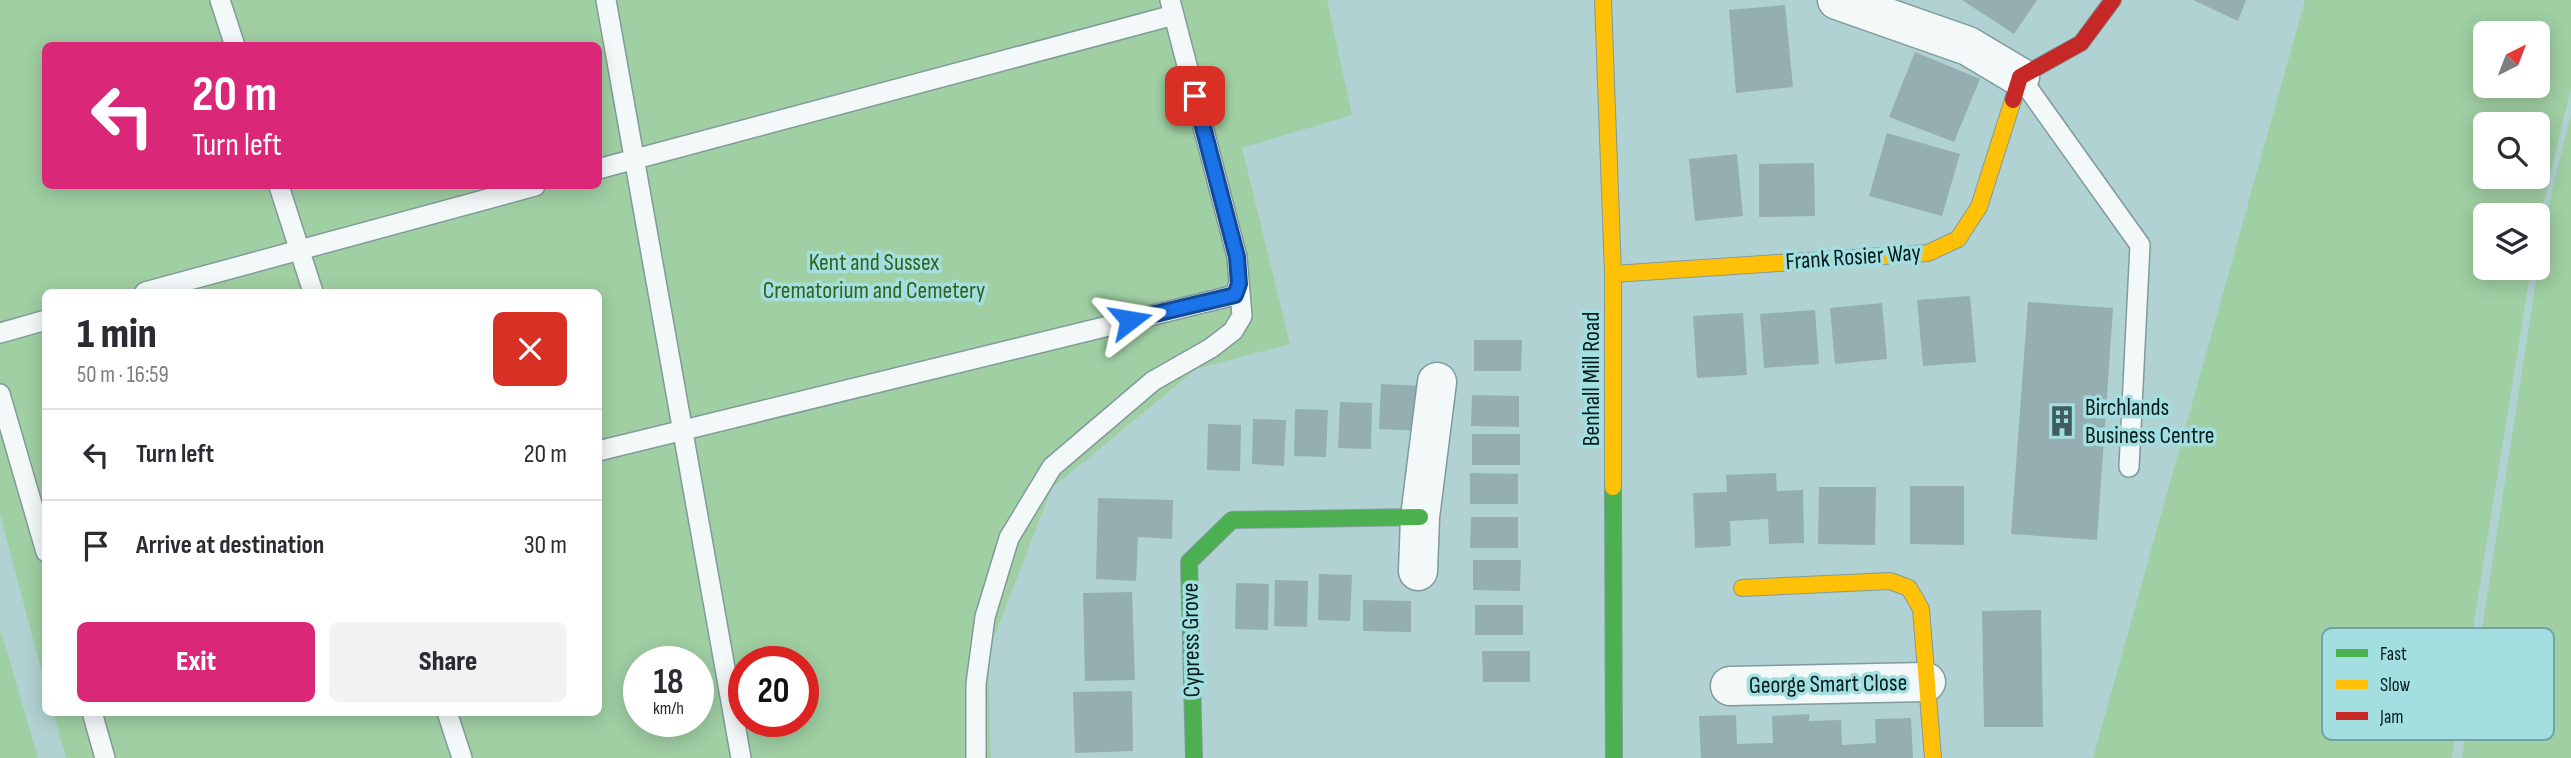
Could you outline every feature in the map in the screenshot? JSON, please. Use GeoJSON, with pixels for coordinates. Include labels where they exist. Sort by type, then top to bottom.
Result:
{"type":"FeatureCollection","features":[{"type":"Feature","properties":{"kind":"street","name":"Benhall Mill Road"},"geometry":{"type":"LineString","coordinates":[[1603,0],[1613,274],[1614,758]]}},
{"type":"Feature","properties":{"kind":"street"},"geometry":{"type":"LineString","coordinates":[[1837,0],[1968,46],[2020,77],[2081,43],[2113,0]]}},
{"type":"Feature","properties":{"kind":"street","name":"Frank Rosier Way"},"geometry":{"type":"LineString","coordinates":[[1613,274],[1928,253],[1958,239],[1979,207],[2020,77]]}},
{"type":"Feature","properties":{"kind":"street"},"geometry":{"type":"LineString","coordinates":[[1418,571],[1420,517],[1437,382]]}},
{"type":"Feature","properties":{"kind":"street","name":"Cypress Grove"},"geometry":{"type":"LineString","coordinates":[[1194,758],[1189,562],[1232,520],[1420,517]]}},
{"type":"Feature","properties":{"kind":"street","name":"George Smart Close"},"geometry":{"type":"LineString","coordinates":[[1742,588],[1890,580],[1909,588],[1921,609],[1933,758]]}},
{"type":"Feature","properties":{"kind":"street","name":"George Smart Close"},"geometry":{"type":"LineString","coordinates":[[1730,686],[1926,682]]}},
{"type":"Feature","properties":{"kind":"lane"},"geometry":{"type":"LineString","coordinates":[[220,0],[234,42]]}},
{"type":"Feature","properties":{"kind":"lane"},"geometry":{"type":"LineString","coordinates":[[606,0],[741,758]]}},
{"type":"Feature","properties":{"kind":"lane"},"geometry":{"type":"LineString","coordinates":[[602,168],[1172,8],[1237,257],[1242,316],[1233,331],[1211,348],[1153,381],[1052,467],[1009,538],[985,617],[976,684],[976,758]]}},
{"type":"Feature","properties":{"kind":"lane"},"geometry":{"type":"LineString","coordinates":[[2020,77],[2140,245],[2129,467]]}},
{"type":"Feature","properties":{"kind":"lane"},"geometry":{"type":"LineString","coordinates":[[280,189],[312,289]]}},
{"type":"Feature","properties":{"kind":"lane"},"geometry":{"type":"LineString","coordinates":[[156,289],[524,189]]}},
{"type":"Feature","properties":{"kind":"lane"},"geometry":{"type":"LineString","coordinates":[[602,450],[1235,295],[1239,284]]}},
{"type":"Feature","properties":{"kind":"lane"},"geometry":{"type":"LineString","coordinates":[[0,333],[42,321]]}},
{"type":"Feature","properties":{"kind":"lane"},"geometry":{"type":"LineString","coordinates":[[0,394],[42,538]]}},
{"type":"Feature","properties":{"kind":"lane"},"geometry":{"type":"LineString","coordinates":[[93,716],[105,758]]}},
{"type":"Feature","properties":{"kind":"lane"},"geometry":{"type":"LineString","coordinates":[[448,716],[462,758]]}},
{"type":"Feature","properties":{"kind":"green space","name":"Kent and Sussex Crematorium and Cemetery"},"geometry":{"type":"Polygon","coordinates":[[[0,0],[1327,0],[1352,115],[1242,148],[1290,344],[1196,369],[1052,488],[988,652],[991,758],[66,758],[54,716],[602,716],[602,289],[42,289],[42,673],[0,514],[0,0]]]}},
{"type":"Feature","properties":{"kind":"green space"},"geometry":{"type":"Polygon","coordinates":[[[2305,0],[2571,0],[2571,88],[2550,176],[2550,112],[2473,112],[2473,189],[2547,189],[2544,203],[2473,203],[2473,280],[2529,280],[2473,628],[2322,628],[2322,740],[2455,740],[2452,758],[2093,758],[2305,0]]]}},
{"type":"Feature","properties":{"kind":"green space"},"geometry":{"type":"Polygon","coordinates":[[[2571,113],[2571,758],[2462,758],[2465,740],[2554,740],[2554,628],[2482,628],[2536,280],[2550,280],[2549,203],[2571,113]]]}},
{"type":"Feature","properties":{"kind":"green space"},"geometry":{"type":"Polygon","coordinates":[[[0,628],[38,758],[0,758],[0,628]]]}},
{"type":"Feature","properties":{"kind":"building"},"geometry":{"type":"Polygon","coordinates":[[[1962,0],[2037,0],[2014,34],[1962,0]]]}},
{"type":"Feature","properties":{"kind":"building"},"geometry":{"type":"Polygon","coordinates":[[[2193,0],[2246,0],[2238,21],[2193,0]]]}},
{"type":"Feature","properties":{"kind":"building"},"geometry":{"type":"Polygon","coordinates":[[[1785,5],[1793,87],[1736,93],[1729,10],[1785,5]]]}},
{"type":"Feature","properties":{"kind":"building"},"geometry":{"type":"Polygon","coordinates":[[[1915,52],[1980,79],[1954,142],[1889,117],[1915,52]]]}},
{"type":"Feature","properties":{"kind":"building"},"geometry":{"type":"Polygon","coordinates":[[[1887,133],[1960,154],[1942,216],[1869,196],[1887,133]]]}},
{"type":"Feature","properties":{"kind":"building"},"geometry":{"type":"Polygon","coordinates":[[[1737,154],[1743,216],[1695,221],[1689,159],[1737,154]]]}},
{"type":"Feature","properties":{"kind":"building"},"geometry":{"type":"Polygon","coordinates":[[[1814,163],[1815,216],[1759,217],[1759,164],[1814,163]]]}},
{"type":"Feature","properties":{"kind":"building"},"geometry":{"type":"Polygon","coordinates":[[[1970,296],[1976,362],[1923,366],[1917,300],[1970,296]]]}},
{"type":"Feature","properties":{"kind":"building","name":"Birchlands Business Centre"},"geometry":{"type":"Polygon","coordinates":[[[2028,302],[2113,308],[2097,540],[2011,534],[2028,302]]]}},
{"type":"Feature","properties":{"kind":"building"},"geometry":{"type":"Polygon","coordinates":[[[1882,303],[1887,359],[1835,364],[1830,308],[1882,303]]]}},
{"type":"Feature","properties":{"kind":"building"},"geometry":{"type":"Polygon","coordinates":[[[1815,310],[1819,364],[1764,368],[1760,314],[1815,310]]]}},
{"type":"Feature","properties":{"kind":"building"},"geometry":{"type":"Polygon","coordinates":[[[1743,313],[1747,375],[1697,378],[1693,316],[1743,313]]]}},
{"type":"Feature","properties":{"kind":"building"},"geometry":{"type":"Polygon","coordinates":[[[1474,340],[1522,340],[1521,371],[1474,371],[1474,340]]]}},
{"type":"Feature","properties":{"kind":"building"},"geometry":{"type":"Polygon","coordinates":[[[1381,384],[1424,386],[1422,431],[1379,429],[1381,384]]]}},
{"type":"Feature","properties":{"kind":"building"},"geometry":{"type":"Polygon","coordinates":[[[1472,395],[1519,396],[1519,427],[1471,426],[1472,395]]]}},
{"type":"Feature","properties":{"kind":"building"},"geometry":{"type":"Polygon","coordinates":[[[1340,402],[1372,403],[1371,449],[1338,448],[1340,402]]]}},
{"type":"Feature","properties":{"kind":"building"},"geometry":{"type":"Polygon","coordinates":[[[1295,409],[1328,410],[1326,457],[1294,456],[1295,409]]]}},
{"type":"Feature","properties":{"kind":"building"},"geometry":{"type":"Polygon","coordinates":[[[1253,419],[1286,420],[1284,466],[1252,464],[1253,419]]]}},
{"type":"Feature","properties":{"kind":"building"},"geometry":{"type":"Polygon","coordinates":[[[1208,424],[1241,425],[1240,471],[1207,470],[1208,424]]]}},
{"type":"Feature","properties":{"kind":"building"},"geometry":{"type":"Polygon","coordinates":[[[1472,434],[1520,434],[1520,465],[1472,465],[1472,434]]]}},
{"type":"Feature","properties":{"kind":"building"},"geometry":{"type":"Polygon","coordinates":[[[1470,473],[1518,474],[1518,504],[1470,504],[1470,473]]]}},
{"type":"Feature","properties":{"kind":"building"},"geometry":{"type":"Polygon","coordinates":[[[1776,473],[1777,491],[1803,490],[1804,543],[1769,544],[1768,519],[1730,521],[1731,546],[1695,548],[1693,493],[1727,492],[1726,475],[1776,473]]]}},
{"type":"Feature","properties":{"kind":"building"},"geometry":{"type":"Polygon","coordinates":[[[1910,486],[1964,486],[1964,545],[1910,544],[1910,486]]]}},
{"type":"Feature","properties":{"kind":"building"},"geometry":{"type":"Polygon","coordinates":[[[1819,487],[1876,487],[1875,545],[1818,544],[1819,487]]]}},
{"type":"Feature","properties":{"kind":"building"},"geometry":{"type":"Polygon","coordinates":[[[1098,498],[1173,500],[1172,539],[1138,537],[1136,581],[1096,579],[1098,498]]]}},
{"type":"Feature","properties":{"kind":"building"},"geometry":{"type":"Polygon","coordinates":[[[1471,517],[1518,517],[1518,548],[1470,548],[1471,517]]]}},
{"type":"Feature","properties":{"kind":"building"},"geometry":{"type":"Polygon","coordinates":[[[1473,560],[1521,560],[1520,591],[1473,590],[1473,560]]]}},
{"type":"Feature","properties":{"kind":"building"},"geometry":{"type":"Polygon","coordinates":[[[1319,574],[1352,575],[1350,621],[1318,620],[1319,574]]]}},
{"type":"Feature","properties":{"kind":"building"},"geometry":{"type":"Polygon","coordinates":[[[1275,580],[1308,581],[1307,627],[1274,626],[1275,580]]]}},
{"type":"Feature","properties":{"kind":"building"},"geometry":{"type":"Polygon","coordinates":[[[1236,583],[1269,584],[1268,630],[1235,629],[1236,583]]]}},
{"type":"Feature","properties":{"kind":"building"},"geometry":{"type":"Polygon","coordinates":[[[1132,592],[1135,680],[1085,681],[1083,593],[1132,592]]]}},
{"type":"Feature","properties":{"kind":"building"},"geometry":{"type":"Polygon","coordinates":[[[1363,600],[1411,601],[1411,632],[1363,631],[1363,600]]]}},
{"type":"Feature","properties":{"kind":"building"},"geometry":{"type":"Polygon","coordinates":[[[1475,605],[1523,605],[1523,635],[1475,635],[1475,605]]]}},
{"type":"Feature","properties":{"kind":"building"},"geometry":{"type":"Polygon","coordinates":[[[2041,610],[2043,727],[1984,727],[1982,611],[2041,610]]]}},
{"type":"Feature","properties":{"kind":"building"},"geometry":{"type":"Polygon","coordinates":[[[1482,651],[1530,651],[1530,682],[1483,682],[1482,651]]]}},
{"type":"Feature","properties":{"kind":"building"},"geometry":{"type":"Polygon","coordinates":[[[1132,691],[1133,751],[1075,753],[1073,692],[1132,691]]]}},
{"type":"Feature","properties":{"kind":"building"},"geometry":{"type":"Polygon","coordinates":[[[1809,714],[1809,721],[1841,720],[1842,745],[1876,743],[1875,719],[1911,718],[1913,758],[1701,758],[1699,716],[1736,715],[1737,744],[1773,743],[1772,716],[1809,714]]]}},
{"type":"Feature","properties":{"kind":"traffic: fast"},"geometry":{"type":"LineString","coordinates":[[1613,487],[1614,758]]}},
{"type":"Feature","properties":{"kind":"traffic: fast"},"geometry":{"type":"LineString","coordinates":[[1194,758],[1189,562],[1232,520],[1420,517]]}},
{"type":"Feature","properties":{"kind":"traffic: slow"},"geometry":{"type":"LineString","coordinates":[[1603,0],[1613,274],[1613,487]]}},
{"type":"Feature","properties":{"kind":"traffic: slow"},"geometry":{"type":"LineString","coordinates":[[1613,274],[1928,253],[1958,239],[1979,207],[2013,100]]}},
{"type":"Feature","properties":{"kind":"traffic: slow"},"geometry":{"type":"LineString","coordinates":[[1742,588],[1890,581],[1909,588],[1921,609],[1933,758]]}},
{"type":"Feature","properties":{"kind":"traffic: jam"},"geometry":{"type":"LineString","coordinates":[[2013,100],[2020,77],[2081,43],[2113,0]]}},
{"type":"Feature","properties":{"kind":"place","name":"Birchlands Business Centre"},"geometry":{"type":"Point","coordinates":[2062,421]}},
{"type":"Feature","properties":{"kind":"route"},"geometry":{"type":"LineString","coordinates":[[1130,320],[1235,295],[1239,284],[1237,257],[1195,96]]}}]}
